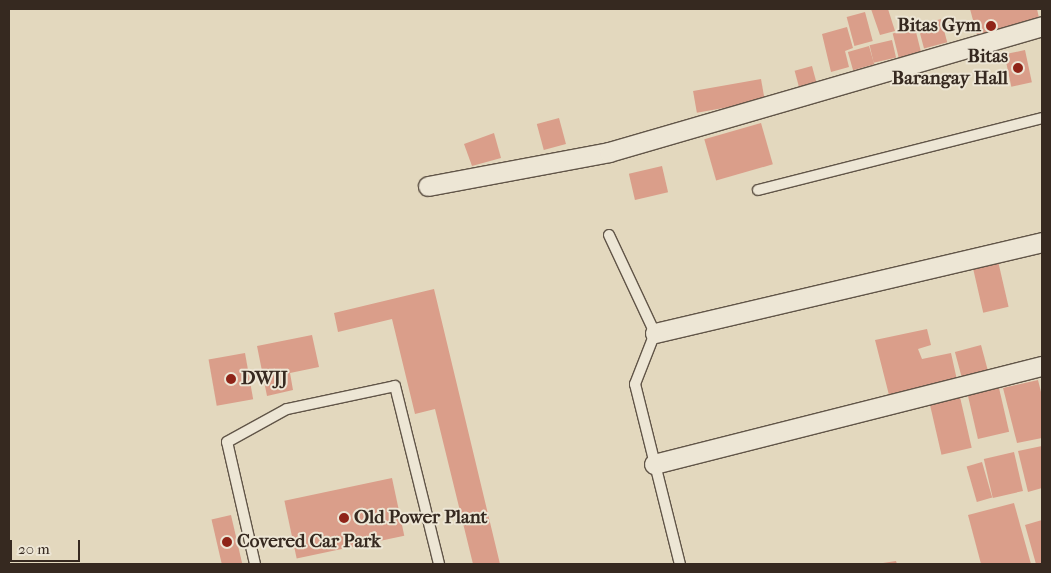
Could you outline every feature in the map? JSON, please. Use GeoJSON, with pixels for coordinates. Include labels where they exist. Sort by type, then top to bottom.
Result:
{"type":"FeatureCollection","features":[{"type":"Feature","properties":{"kind":"street"},"geometry":{"type":"LineString","coordinates":[[428,186],[609,152],[1042,26]]}},
{"type":"Feature","properties":{"kind":"street"},"geometry":{"type":"LineString","coordinates":[[655,333],[1042,242]]}},
{"type":"Feature","properties":{"kind":"street"},"geometry":{"type":"LineString","coordinates":[[654,464],[1042,366]]}},
{"type":"Feature","properties":{"kind":"lane"},"geometry":{"type":"LineString","coordinates":[[758,190],[1042,118]]}},
{"type":"Feature","properties":{"kind":"lane"},"geometry":{"type":"LineString","coordinates":[[609,235],[655,333],[635,384],[680,564]]}},
{"type":"Feature","properties":{"kind":"lane"},"geometry":{"type":"LineString","coordinates":[[255,564],[227,442],[287,409],[395,386],[438,564]]}},
{"type":"Feature","properties":{"kind":"building"},"geometry":{"type":"Polygon","coordinates":[[[871,9],[888,9],[895,31],[880,35],[871,9]]]}},
{"type":"Feature","properties":{"kind":"building","name":"Bitas Gym"},"geometry":{"type":"Polygon","coordinates":[[[970,9],[1037,9],[1039,18],[977,35],[970,9]]]}},
{"type":"Feature","properties":{"kind":"building"},"geometry":{"type":"Polygon","coordinates":[[[865,12],[873,41],[854,46],[847,17],[865,12]]]}},
{"type":"Feature","properties":{"kind":"building"},"geometry":{"type":"Polygon","coordinates":[[[941,19],[947,42],[924,48],[918,25],[941,19]]]}},
{"type":"Feature","properties":{"kind":"building"},"geometry":{"type":"Polygon","coordinates":[[[847,27],[853,48],[845,51],[849,67],[831,72],[822,34],[847,27]]]}},
{"type":"Feature","properties":{"kind":"building"},"geometry":{"type":"Polygon","coordinates":[[[915,28],[921,52],[899,58],[893,34],[915,28]]]}},
{"type":"Feature","properties":{"kind":"building"},"geometry":{"type":"Polygon","coordinates":[[[892,40],[896,58],[874,63],[870,45],[892,40]]]}},
{"type":"Feature","properties":{"kind":"building"},"geometry":{"type":"Polygon","coordinates":[[[869,46],[874,64],[853,70],[848,52],[869,46]]]}},
{"type":"Feature","properties":{"kind":"building","name":"Bitas Barangay Hall"},"geometry":{"type":"Polygon","coordinates":[[[1025,50],[1032,82],[1011,87],[1004,54],[1025,50]]]}},
{"type":"Feature","properties":{"kind":"building"},"geometry":{"type":"Polygon","coordinates":[[[812,66],[817,85],[800,90],[795,71],[812,66]]]}},
{"type":"Feature","properties":{"kind":"building"},"geometry":{"type":"Polygon","coordinates":[[[761,79],[765,101],[697,113],[693,91],[761,79]]]}},
{"type":"Feature","properties":{"kind":"building"},"geometry":{"type":"Polygon","coordinates":[[[559,118],[566,144],[544,150],[537,124],[559,118]]]}},
{"type":"Feature","properties":{"kind":"building"},"geometry":{"type":"Polygon","coordinates":[[[761,123],[773,164],[716,181],[704,139],[761,123]]]}},
{"type":"Feature","properties":{"kind":"building"},"geometry":{"type":"Polygon","coordinates":[[[494,133],[501,158],[472,166],[464,144],[494,133]]]}},
{"type":"Feature","properties":{"kind":"building"},"geometry":{"type":"Polygon","coordinates":[[[662,166],[668,192],[635,200],[629,174],[662,166]]]}},
{"type":"Feature","properties":{"kind":"building"},"geometry":{"type":"Polygon","coordinates":[[[998,261],[1009,307],[983,313],[973,267],[998,261]]]}},
{"type":"Feature","properties":{"kind":"building"},"geometry":{"type":"Polygon","coordinates":[[[434,289],[500,564],[473,564],[435,409],[415,414],[392,319],[338,332],[334,313],[434,289]]]}},
{"type":"Feature","properties":{"kind":"building"},"geometry":{"type":"Polygon","coordinates":[[[927,329],[931,345],[918,349],[922,359],[951,353],[957,380],[889,395],[875,340],[927,329]]]}},
{"type":"Feature","properties":{"kind":"building"},"geometry":{"type":"Polygon","coordinates":[[[312,335],[319,367],[290,373],[293,390],[267,396],[257,346],[312,335]]]}},
{"type":"Feature","properties":{"kind":"building"},"geometry":{"type":"Polygon","coordinates":[[[981,345],[988,371],[962,378],[955,352],[981,345]]]}},
{"type":"Feature","properties":{"kind":"building","name":"DWJJ"},"geometry":{"type":"Polygon","coordinates":[[[245,353],[253,399],[217,406],[209,359],[245,353]]]}},
{"type":"Feature","properties":{"kind":"building"},"geometry":{"type":"Polygon","coordinates":[[[1038,380],[1042,396],[1042,438],[1017,443],[1003,388],[1038,380]]]}},
{"type":"Feature","properties":{"kind":"building"},"geometry":{"type":"Polygon","coordinates":[[[999,388],[1009,432],[978,439],[968,395],[999,388]]]}},
{"type":"Feature","properties":{"kind":"building"},"geometry":{"type":"Polygon","coordinates":[[[960,397],[972,448],[941,455],[930,404],[960,397]]]}},
{"type":"Feature","properties":{"kind":"building"},"geometry":{"type":"Polygon","coordinates":[[[1042,446],[1042,488],[1028,492],[1018,451],[1042,446]]]}},
{"type":"Feature","properties":{"kind":"building"},"geometry":{"type":"Polygon","coordinates":[[[1014,452],[1023,491],[993,498],[984,459],[1014,452]]]}},
{"type":"Feature","properties":{"kind":"building"},"geometry":{"type":"Polygon","coordinates":[[[982,462],[992,498],[977,502],[967,466],[982,462]]]}},
{"type":"Feature","properties":{"kind":"building","name":"Old Power Plant"},"geometry":{"type":"Polygon","coordinates":[[[392,478],[404,536],[297,559],[284,501],[392,478]]]}},
{"type":"Feature","properties":{"kind":"building"},"geometry":{"type":"Polygon","coordinates":[[[1014,503],[1031,564],[981,564],[968,515],[1014,503]]]}},
{"type":"Feature","properties":{"kind":"building","name":"Covered Car Park"},"geometry":{"type":"Polygon","coordinates":[[[231,515],[242,564],[222,564],[212,519],[231,515]]]}},
{"type":"Feature","properties":{"kind":"building"},"geometry":{"type":"Polygon","coordinates":[[[1042,520],[1042,564],[1036,564],[1025,525],[1042,520]]]}},
{"type":"Feature","properties":{"kind":"building"},"geometry":{"type":"Polygon","coordinates":[[[896,561],[897,564],[883,564],[883,563],[896,561]]]}},
{"type":"Feature","properties":{"kind":"place","name":"Bitas Gym"},"geometry":{"type":"Point","coordinates":[991,26]}},
{"type":"Feature","properties":{"kind":"place","name":"Bitas Barangay Hall"},"geometry":{"type":"Point","coordinates":[1018,68]}},
{"type":"Feature","properties":{"kind":"place","name":"DWJJ"},"geometry":{"type":"Point","coordinates":[231,379]}},
{"type":"Feature","properties":{"kind":"place","name":"Old Power Plant"},"geometry":{"type":"Point","coordinates":[344,518]}},
{"type":"Feature","properties":{"kind":"place","name":"Covered Car Park"},"geometry":{"type":"Point","coordinates":[227,542]}}]}
